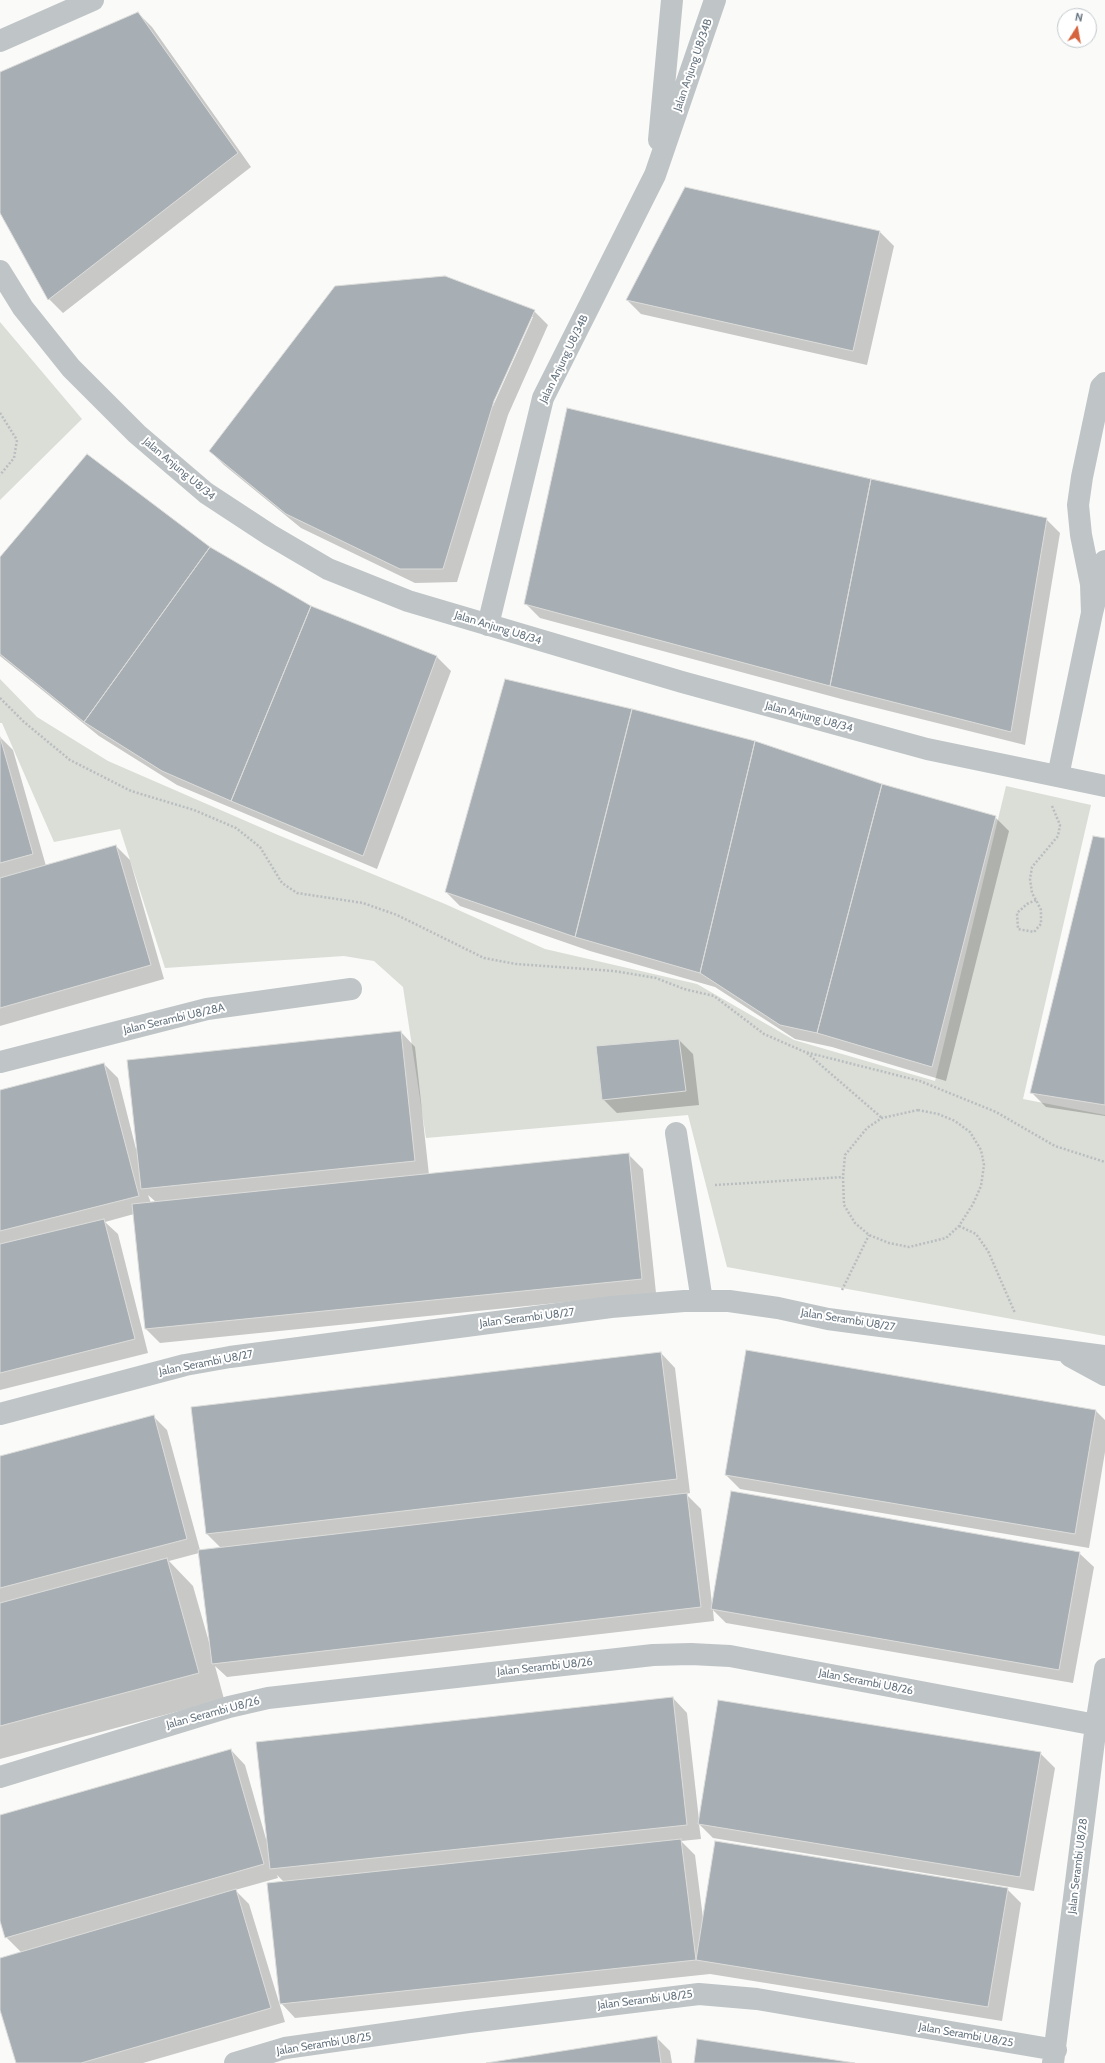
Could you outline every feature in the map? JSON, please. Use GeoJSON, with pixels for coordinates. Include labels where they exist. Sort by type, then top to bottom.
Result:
{"type":"FeatureCollection","features":[{"type":"Feature","properties":{"kind":"street"},"geometry":{"type":"LineString","coordinates":[[0,41],[93,0]]}},
{"type":"Feature","properties":{"kind":"street","name":"Jalan Anjung U8/34B"},"geometry":{"type":"LineString","coordinates":[[655,176],[672,0]]}},
{"type":"Feature","properties":{"kind":"street","name":"Jalan Anjung U8/34B"},"geometry":{"type":"LineString","coordinates":[[488,625],[543,398],[655,176],[715,0]]}},
{"type":"Feature","properties":{"kind":"street","name":"Jalan Anjung U8/34"},"geometry":{"type":"LineString","coordinates":[[0,271],[22,308],[71,368],[137,434],[206,493],[270,535],[328,569],[408,601],[682,682],[928,749],[1105,786]]}},
{"type":"Feature","properties":{"kind":"street"},"geometry":{"type":"LineString","coordinates":[[1092,613],[1091,584],[1081,535],[1078,505],[1082,476],[1101,387],[1105,383]]}},
{"type":"Feature","properties":{"kind":"street"},"geometry":{"type":"LineString","coordinates":[[1058,776],[1092,613],[1105,561]]}},
{"type":"Feature","properties":{"kind":"street","name":"Jalan Serambi U8/28A"},"geometry":{"type":"LineString","coordinates":[[0,1062],[207,1010],[351,989]]}},
{"type":"Feature","properties":{"kind":"street"},"geometry":{"type":"LineString","coordinates":[[676,1133],[702,1301]]}},
{"type":"Feature","properties":{"kind":"street","name":"Jalan Serambi U8/27"},"geometry":{"type":"LineString","coordinates":[[0,1414],[185,1365],[230,1357],[611,1307],[702,1301],[729,1301],[778,1308],[828,1318],[1105,1356]]}},
{"type":"Feature","properties":{"kind":"street","name":"Jalan Serambi U8/27"},"geometry":{"type":"LineString","coordinates":[[1059,1350],[1105,1375]]}},
{"type":"Feature","properties":{"kind":"street","name":"Jalan Serambi U8/26"},"geometry":{"type":"LineString","coordinates":[[0,1777],[229,1707],[268,1698],[653,1655],[691,1654],[730,1656],[1096,1725]]}},
{"type":"Feature","properties":{"kind":"street","name":"Jalan Serambi U8/28"},"geometry":{"type":"LineString","coordinates":[[1055,2057],[1096,1725],[1105,1669]]}},
{"type":"Feature","properties":{"kind":"street","name":"Jalan Serambi U8/25"},"geometry":{"type":"LineString","coordinates":[[235,2063],[285,2048],[469,2022],[699,1994],[757,1999],[1055,2057]]}},
{"type":"Feature","properties":{"kind":"path"},"geometry":{"type":"LineString","coordinates":[[0,413],[18,440],[14,458],[0,475]]}},
{"type":"Feature","properties":{"kind":"path"},"geometry":{"type":"LineString","coordinates":[[0,698],[24,722],[70,760],[131,791],[194,810],[236,828],[260,847],[282,882],[297,893],[328,899],[363,903],[391,912],[484,958],[516,964],[614,971],[656,978],[684,989],[714,996],[764,1034],[805,1052],[920,1081],[996,1112],[1056,1146],[1105,1162]]}},
{"type":"Feature","properties":{"kind":"path"},"geometry":{"type":"LineString","coordinates":[[1036,900],[1027,904],[1017,913],[1018,929],[1034,932],[1041,924],[1041,910],[1036,900],[1032,893],[1030,879],[1032,867],[1058,836],[1060,825],[1051,804],[1058,776]]}},
{"type":"Feature","properties":{"kind":"path"},"geometry":{"type":"LineString","coordinates":[[805,1052],[882,1118]]}},
{"type":"Feature","properties":{"kind":"path"},"geometry":{"type":"LineString","coordinates":[[918,1110],[938,1114],[955,1121],[970,1132],[981,1150],[984,1165],[981,1186],[973,1204],[960,1226],[946,1238],[909,1247],[889,1243],[869,1235],[855,1223],[844,1205],[842,1177],[845,1155],[867,1128],[882,1118],[918,1110]]}},
{"type":"Feature","properties":{"kind":"path"},"geometry":{"type":"LineString","coordinates":[[685,1187],[842,1177]]}},
{"type":"Feature","properties":{"kind":"path"},"geometry":{"type":"LineString","coordinates":[[960,1226],[976,1234],[988,1250],[1029,1346]]}},
{"type":"Feature","properties":{"kind":"path"},"geometry":{"type":"LineString","coordinates":[[828,1318],[869,1235]]}},
{"type":"Feature","properties":{"kind":"shaded area"},"geometry":{"type":"Polygon","coordinates":[[[0,322],[82,419],[0,500],[0,322]]]}},
{"type":"Feature","properties":{"kind":"shaded area"},"geometry":{"type":"Polygon","coordinates":[[[0,679],[37,717],[108,761],[278,835],[445,904],[545,949],[697,984],[794,1040],[935,1081],[1006,786],[1091,805],[1023,1099],[1105,1115],[1105,1336],[727,1267],[688,1115],[426,1138],[403,987],[374,961],[344,956],[165,968],[120,829],[54,842],[2,723],[0,723],[0,679]]]}},
{"type":"Feature","properties":{"kind":"building"},"geometry":{"type":"Polygon","coordinates":[[[138,12],[238,153],[48,300],[0,213],[0,72],[138,12]]]}},
{"type":"Feature","properties":{"kind":"building"},"geometry":{"type":"Polygon","coordinates":[[[685,187],[880,231],[853,351],[626,300],[685,187]]]}},
{"type":"Feature","properties":{"kind":"building"},"geometry":{"type":"Polygon","coordinates":[[[445,276],[535,310],[494,401],[443,569],[400,569],[286,514],[209,451],[335,286],[445,276]]]}},
{"type":"Feature","properties":{"kind":"building"},"geometry":{"type":"Polygon","coordinates":[[[567,408],[871,479],[830,686],[524,604],[567,408]]]}},
{"type":"Feature","properties":{"kind":"building"},"geometry":{"type":"Polygon","coordinates":[[[87,454],[210,547],[84,722],[0,654],[0,557],[87,454]]]}},
{"type":"Feature","properties":{"kind":"building"},"geometry":{"type":"Polygon","coordinates":[[[871,479],[1047,518],[1011,732],[830,686],[871,479]]]}},
{"type":"Feature","properties":{"kind":"building"},"geometry":{"type":"Polygon","coordinates":[[[210,547],[311,606],[231,801],[162,771],[84,722],[210,547]]]}},
{"type":"Feature","properties":{"kind":"building"},"geometry":{"type":"Polygon","coordinates":[[[311,606],[437,656],[363,856],[231,801],[311,606]]]}},
{"type":"Feature","properties":{"kind":"building"},"geometry":{"type":"Polygon","coordinates":[[[505,679],[632,709],[575,937],[445,892],[505,679]]]}},
{"type":"Feature","properties":{"kind":"building"},"geometry":{"type":"Polygon","coordinates":[[[632,709],[755,741],[700,973],[575,937],[632,709]]]}},
{"type":"Feature","properties":{"kind":"building"},"geometry":{"type":"Polygon","coordinates":[[[0,737],[33,854],[0,863],[0,737]]]}},
{"type":"Feature","properties":{"kind":"building"},"geometry":{"type":"Polygon","coordinates":[[[755,741],[882,784],[817,1033],[780,1025],[700,973],[755,741]]]}},
{"type":"Feature","properties":{"kind":"building"},"geometry":{"type":"Polygon","coordinates":[[[882,784],[996,816],[932,1067],[817,1033],[882,784]]]}},
{"type":"Feature","properties":{"kind":"building"},"geometry":{"type":"Polygon","coordinates":[[[1093,836],[1105,838],[1105,1105],[1030,1093],[1093,836]]]}},
{"type":"Feature","properties":{"kind":"building"},"geometry":{"type":"Polygon","coordinates":[[[116,845],[151,965],[0,1008],[0,878],[116,845]]]}},
{"type":"Feature","properties":{"kind":"building"},"geometry":{"type":"Polygon","coordinates":[[[401,1031],[415,1161],[141,1189],[127,1060],[401,1031]]]}},
{"type":"Feature","properties":{"kind":"building"},"geometry":{"type":"Polygon","coordinates":[[[679,1039],[686,1091],[602,1100],[596,1046],[679,1039]]]}},
{"type":"Feature","properties":{"kind":"building"},"geometry":{"type":"Polygon","coordinates":[[[104,1063],[139,1196],[0,1231],[0,1090],[104,1063]]]}},
{"type":"Feature","properties":{"kind":"building"},"geometry":{"type":"Polygon","coordinates":[[[629,1153],[642,1279],[145,1329],[132,1204],[629,1153]]]}},
{"type":"Feature","properties":{"kind":"building"},"geometry":{"type":"Polygon","coordinates":[[[104,1219],[135,1339],[0,1373],[0,1244],[104,1219]]]}},
{"type":"Feature","properties":{"kind":"building"},"geometry":{"type":"Polygon","coordinates":[[[746,1350],[1096,1410],[1075,1534],[725,1475],[746,1350]]]}},
{"type":"Feature","properties":{"kind":"building"},"geometry":{"type":"Polygon","coordinates":[[[661,1352],[677,1479],[206,1534],[191,1407],[661,1352]]]}},
{"type":"Feature","properties":{"kind":"building"},"geometry":{"type":"Polygon","coordinates":[[[154,1415],[187,1539],[0,1588],[0,1456],[154,1415]]]}},
{"type":"Feature","properties":{"kind":"building"},"geometry":{"type":"Polygon","coordinates":[[[731,1491],[1080,1552],[1059,1670],[711,1609],[731,1491]]]}},
{"type":"Feature","properties":{"kind":"building"},"geometry":{"type":"Polygon","coordinates":[[[687,1493],[701,1607],[212,1664],[198,1550],[687,1493]]]}},
{"type":"Feature","properties":{"kind":"building"},"geometry":{"type":"Polygon","coordinates":[[[167,1558],[199,1673],[0,1726],[0,1603],[167,1558]]]}},
{"type":"Feature","properties":{"kind":"building"},"geometry":{"type":"Polygon","coordinates":[[[673,1697],[687,1825],[270,1869],[256,1742],[673,1697]]]}},
{"type":"Feature","properties":{"kind":"building"},"geometry":{"type":"Polygon","coordinates":[[[718,1700],[1041,1752],[1020,1877],[698,1824],[718,1700]]]}},
{"type":"Feature","properties":{"kind":"building"},"geometry":{"type":"Polygon","coordinates":[[[231,1749],[264,1864],[5,1938],[0,1921],[0,1815],[231,1749]]]}},
{"type":"Feature","properties":{"kind":"building"},"geometry":{"type":"Polygon","coordinates":[[[681,1839],[696,1960],[280,2004],[267,1883],[681,1839]]]}},
{"type":"Feature","properties":{"kind":"building"},"geometry":{"type":"Polygon","coordinates":[[[715,1841],[1008,1888],[988,2007],[696,1960],[715,1841]]]}},
{"type":"Feature","properties":{"kind":"building"},"geometry":{"type":"Polygon","coordinates":[[[236,1889],[271,2008],[81,2063],[16,2063],[0,2010],[0,1958],[236,1889]]]}},
{"type":"Feature","properties":{"kind":"building"},"geometry":{"type":"Polygon","coordinates":[[[657,2036],[661,2063],[486,2063],[657,2036]]]}},
{"type":"Feature","properties":{"kind":"building"},"geometry":{"type":"Polygon","coordinates":[[[697,2039],[855,2063],[694,2063],[697,2039]]]}}]}
